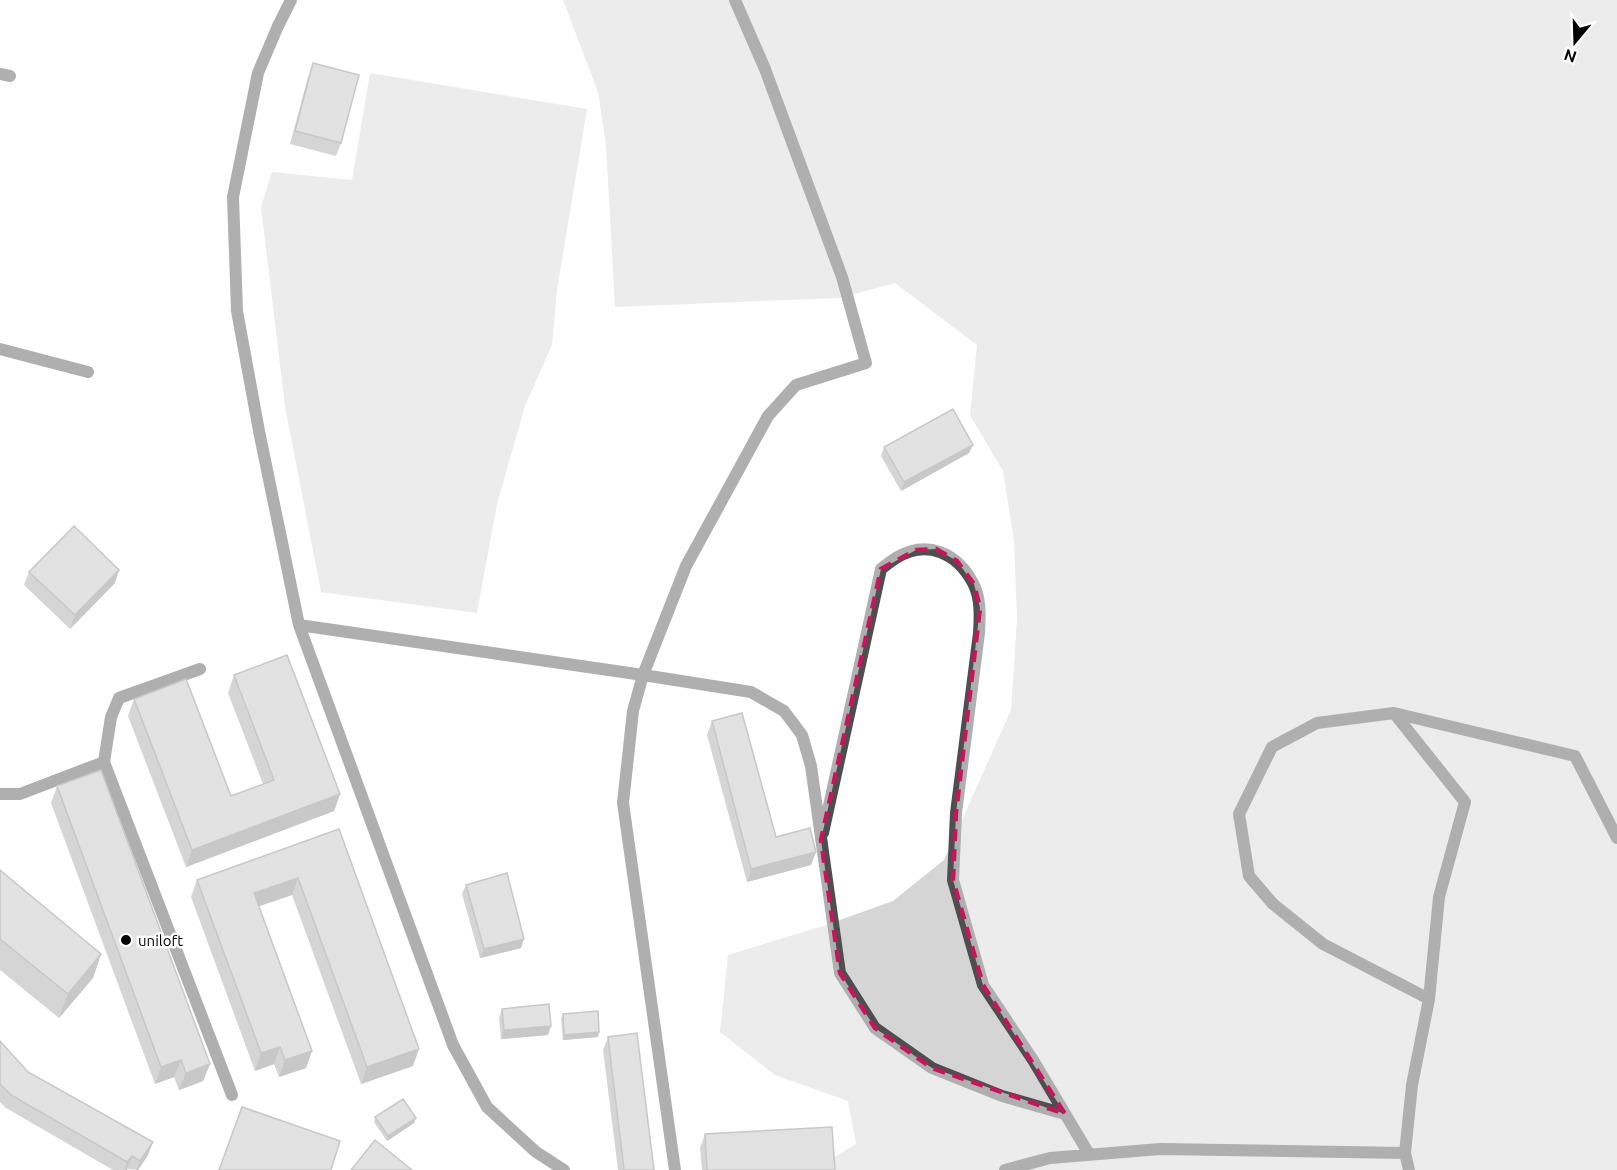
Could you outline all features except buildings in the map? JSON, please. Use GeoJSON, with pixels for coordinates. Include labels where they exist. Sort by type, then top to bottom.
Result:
{"type":"FeatureCollection","features":[{"type":"Feature","properties":{"kind":"street"},"geometry":{"type":"LineString","coordinates":[[291,0],[258,73],[233,197],[237,311],[299,625],[453,1045],[488,1107],[536,1152],[564,1170]]}},
{"type":"Feature","properties":{"kind":"street"},"geometry":{"type":"LineString","coordinates":[[675,1170],[623,803],[633,711],[643,675],[686,566],[768,416],[796,385],[866,363],[842,277],[765,69],[735,0]]}},
{"type":"Feature","properties":{"kind":"street"},"geometry":{"type":"LineString","coordinates":[[0,349],[88,372]]}},
{"type":"Feature","properties":{"kind":"street"},"geometry":{"type":"LineString","coordinates":[[821,840],[882,569],[897,557],[916,550],[936,549],[957,561],[974,584],[980,608],[979,633],[956,813],[953,880],[983,985],[1033,1060],[1089,1154]]}},
{"type":"Feature","properties":{"kind":"street"},"geometry":{"type":"LineString","coordinates":[[299,625],[752,692],[784,711],[802,735],[811,766],[840,973],[875,1028],[932,1068],[1002,1095],[1065,1114]]}},
{"type":"Feature","properties":{"kind":"street"},"geometry":{"type":"LineString","coordinates":[[200,669],[118,698],[111,717],[104,762],[232,1095]]}},
{"type":"Feature","properties":{"kind":"street"},"geometry":{"type":"LineString","coordinates":[[1394,713],[1465,802],[1439,897],[1429,999],[1412,1085],[1405,1153],[1409,1170]]}},
{"type":"Feature","properties":{"kind":"street"},"geometry":{"type":"LineString","coordinates":[[1429,999],[1323,944],[1273,904],[1248,876],[1239,814],[1272,747],[1317,723],[1394,713],[1575,756],[1617,838]]}},
{"type":"Feature","properties":{"kind":"street"},"geometry":{"type":"LineString","coordinates":[[0,794],[20,794],[104,762]]}},
{"type":"Feature","properties":{"kind":"street"},"geometry":{"type":"LineString","coordinates":[[1005,1170],[1050,1158],[1160,1149],[1405,1153]]}},
{"type":"Feature","properties":{"kind":"highlighted area"},"geometry":{"type":"Polygon","coordinates":[[[936,549],[957,561],[974,584],[980,608],[956,813],[953,880],[983,985],[1065,1114],[932,1068],[875,1028],[840,973],[821,840],[881,569],[916,550],[936,549]]]}},
{"type":"Feature","properties":{"kind":"shaded area"},"geometry":{"type":"Polygon","coordinates":[[[563,0],[1617,0],[1617,1170],[813,1170],[856,1144],[848,1101],[775,1075],[720,1032],[728,955],[823,926],[893,901],[944,860],[1011,710],[1017,620],[1014,541],[1003,471],[970,415],[977,345],[895,283],[839,298],[615,307],[606,145],[598,92],[563,0]]]}},
{"type":"Feature","properties":{"kind":"shaded area"},"geometry":{"type":"Polygon","coordinates":[[[370,73],[587,109],[557,290],[552,345],[525,406],[497,504],[477,613],[321,592],[285,406],[261,207],[272,172],[352,180],[370,73]]]}},
{"type":"Feature","properties":{"kind":"place","name":"uniloft"},"geometry":{"type":"Point","coordinates":[126,940]}}]}
